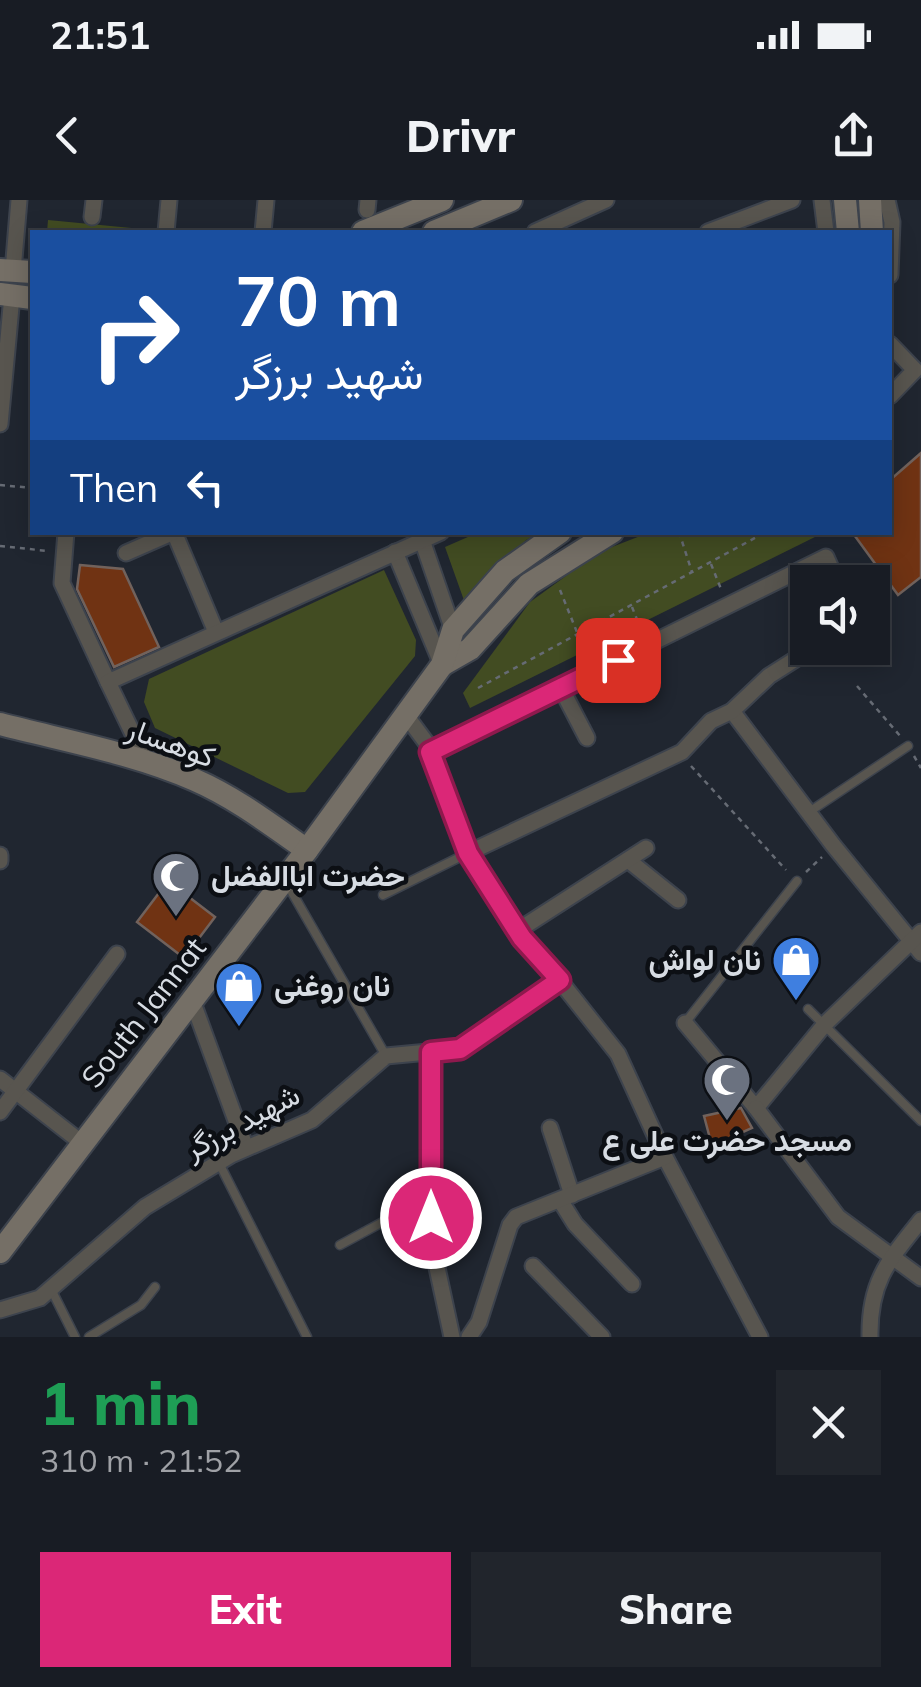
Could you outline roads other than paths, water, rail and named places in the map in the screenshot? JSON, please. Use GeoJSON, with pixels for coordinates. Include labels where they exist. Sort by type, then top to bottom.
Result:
{"type":"FeatureCollection","features":[{"type":"Feature","properties":{"kind":"main road"},"geometry":{"type":"LineString","coordinates":[[366,214],[442,200]]}},
{"type":"Feature","properties":{"kind":"main road"},"geometry":{"type":"LineString","coordinates":[[437,230],[466,209],[511,200]]}},
{"type":"Feature","properties":{"kind":"main road"},"geometry":{"type":"LineString","coordinates":[[845,200],[848,230]]}},
{"type":"Feature","properties":{"kind":"main road"},"geometry":{"type":"LineString","coordinates":[[870,200],[872,230]]}},
{"type":"Feature","properties":{"kind":"main road","name":"South Jannat"},"geometry":{"type":"LineString","coordinates":[[0,1252],[308,850],[442,665],[452,630],[505,571],[556,535]]}},
{"type":"Feature","properties":{"kind":"main road","name":"South Jannat"},"geometry":{"type":"LineString","coordinates":[[442,665],[470,649],[529,584],[607,535]]}},
{"type":"Feature","properties":{"kind":"main road","name":"کوهسار"},"geometry":{"type":"LineString","coordinates":[[0,724],[146,762],[195,780],[245,806],[308,850]]}},
{"type":"Feature","properties":{"kind":"street"},"geometry":{"type":"LineString","coordinates":[[15,271],[19,200]]}},
{"type":"Feature","properties":{"kind":"street"},"geometry":{"type":"LineString","coordinates":[[92,217],[94,200]]}},
{"type":"Feature","properties":{"kind":"street"},"geometry":{"type":"LineString","coordinates":[[166,230],[170,200]]}},
{"type":"Feature","properties":{"kind":"street"},"geometry":{"type":"LineString","coordinates":[[263,230],[266,200]]}},
{"type":"Feature","properties":{"kind":"street"},"geometry":{"type":"LineString","coordinates":[[539,230],[606,200]]}},
{"type":"Feature","properties":{"kind":"street"},"geometry":{"type":"LineString","coordinates":[[713,230],[792,200]]}},
{"type":"Feature","properties":{"kind":"street"},"geometry":{"type":"LineString","coordinates":[[822,200],[826,230]]}},
{"type":"Feature","properties":{"kind":"street"},"geometry":{"type":"LineString","coordinates":[[887,200],[892,230]]}},
{"type":"Feature","properties":{"kind":"street"},"geometry":{"type":"LineString","coordinates":[[0,424],[15,296]]}},
{"type":"Feature","properties":{"kind":"street"},"geometry":{"type":"LineString","coordinates":[[892,346],[918,368],[892,394]]}},
{"type":"Feature","properties":{"kind":"street"},"geometry":{"type":"LineString","coordinates":[[66,535],[62,583],[146,762]]}},
{"type":"Feature","properties":{"kind":"street"},"geometry":{"type":"LineString","coordinates":[[175,535],[216,632]]}},
{"type":"Feature","properties":{"kind":"street"},"geometry":{"type":"LineString","coordinates":[[108,682],[432,535]]}},
{"type":"Feature","properties":{"kind":"street"},"geometry":{"type":"LineString","coordinates":[[126,553],[148,538]]}},
{"type":"Feature","properties":{"kind":"street"},"geometry":{"type":"LineString","coordinates":[[408,543],[452,630]]}},
{"type":"Feature","properties":{"kind":"street"},"geometry":{"type":"LineString","coordinates":[[408,543],[442,665]]}},
{"type":"Feature","properties":{"kind":"street"},"geometry":{"type":"LineString","coordinates":[[810,565],[826,557],[830,565]]}},
{"type":"Feature","properties":{"kind":"street"},"geometry":{"type":"LineString","coordinates":[[430,752],[790,575]]}},
{"type":"Feature","properties":{"kind":"street"},"geometry":{"type":"LineString","coordinates":[[468,853],[682,752],[710,720],[732,711],[790,663]]}},
{"type":"Feature","properties":{"kind":"street"},"geometry":{"type":"LineString","coordinates":[[561,688],[587,738]]}},
{"type":"Feature","properties":{"kind":"street"},"geometry":{"type":"LineString","coordinates":[[732,711],[833,845],[918,942],[826,1024],[756,1108]]}},
{"type":"Feature","properties":{"kind":"street"},"geometry":{"type":"LineString","coordinates":[[405,714],[430,752],[468,853],[517,930],[618,1054],[665,1157],[760,1337]]}},
{"type":"Feature","properties":{"kind":"street"},"geometry":{"type":"LineString","coordinates":[[517,930],[646,848]]}},
{"type":"Feature","properties":{"kind":"street"},"geometry":{"type":"LineString","coordinates":[[628,860],[678,900]]}},
{"type":"Feature","properties":{"kind":"street"},"geometry":{"type":"LineString","coordinates":[[0,1112],[118,954]]}},
{"type":"Feature","properties":{"kind":"street"},"geometry":{"type":"LineString","coordinates":[[386,1056],[460,1049],[560,980]]}},
{"type":"Feature","properties":{"kind":"street"},"geometry":{"type":"LineString","coordinates":[[192,1000],[246,1148]]}},
{"type":"Feature","properties":{"kind":"street"},"geometry":{"type":"LineString","coordinates":[[685,1023],[756,1108],[838,1217],[921,1278]]}},
{"type":"Feature","properties":{"kind":"street"},"geometry":{"type":"LineString","coordinates":[[431,1052],[431,1240],[452,1337]]}},
{"type":"Feature","properties":{"kind":"street","name":"شهید برزگر"},"geometry":{"type":"LineString","coordinates":[[0,1310],[40,1298],[144,1207],[218,1162],[312,1120],[386,1056]]}},
{"type":"Feature","properties":{"kind":"street"},"geometry":{"type":"LineString","coordinates":[[0,1080],[82,1143]]}},
{"type":"Feature","properties":{"kind":"street"},"geometry":{"type":"LineString","coordinates":[[550,1128],[566,1198],[599,1252],[632,1284]]}},
{"type":"Feature","properties":{"kind":"street"},"geometry":{"type":"LineString","coordinates":[[470,1337],[480,1322],[510,1225],[516,1217],[665,1157]]}},
{"type":"Feature","properties":{"kind":"street"},"geometry":{"type":"LineString","coordinates":[[870,1337],[872,1294],[891,1258],[921,1220]]}},
{"type":"Feature","properties":{"kind":"street"},"geometry":{"type":"LineString","coordinates":[[533,1266],[602,1337]]}},
{"type":"Feature","properties":{"kind":"lane"},"geometry":{"type":"LineString","coordinates":[[809,812],[908,746]]}},
{"type":"Feature","properties":{"kind":"lane"},"geometry":{"type":"LineString","coordinates":[[383,895],[468,853]]}},
{"type":"Feature","properties":{"kind":"lane"},"geometry":{"type":"LineString","coordinates":[[285,880],[386,1056]]}},
{"type":"Feature","properties":{"kind":"lane"},"geometry":{"type":"LineString","coordinates":[[685,1023],[797,881]]}},
{"type":"Feature","properties":{"kind":"lane"},"geometry":{"type":"LineString","coordinates":[[808,1008],[921,1121]]}},
{"type":"Feature","properties":{"kind":"lane"},"geometry":{"type":"LineString","coordinates":[[218,1162],[308,1337]]}},
{"type":"Feature","properties":{"kind":"lane"},"geometry":{"type":"LineString","coordinates":[[340,1245],[431,1196]]}},
{"type":"Feature","properties":{"kind":"lane"},"geometry":{"type":"LineString","coordinates":[[89,1337],[141,1305],[155,1287]]}},
{"type":"Feature","properties":{"kind":"lane"},"geometry":{"type":"LineString","coordinates":[[50,1289],[75,1337]]}},
{"type":"Feature","properties":{"kind":"place","name":"حضرت اباالفضل"},"geometry":{"type":"Point","coordinates":[176,918]}},
{"type":"Feature","properties":{"kind":"place","name":"نان لواش"},"geometry":{"type":"Point","coordinates":[796,1002]}},
{"type":"Feature","properties":{"kind":"place","name":"نان روغنی"},"geometry":{"type":"Point","coordinates":[239,1028]}},
{"type":"Feature","properties":{"kind":"place","name":"مسجد حضرت علی ع"},"geometry":{"type":"Point","coordinates":[727,1122]}}]}
